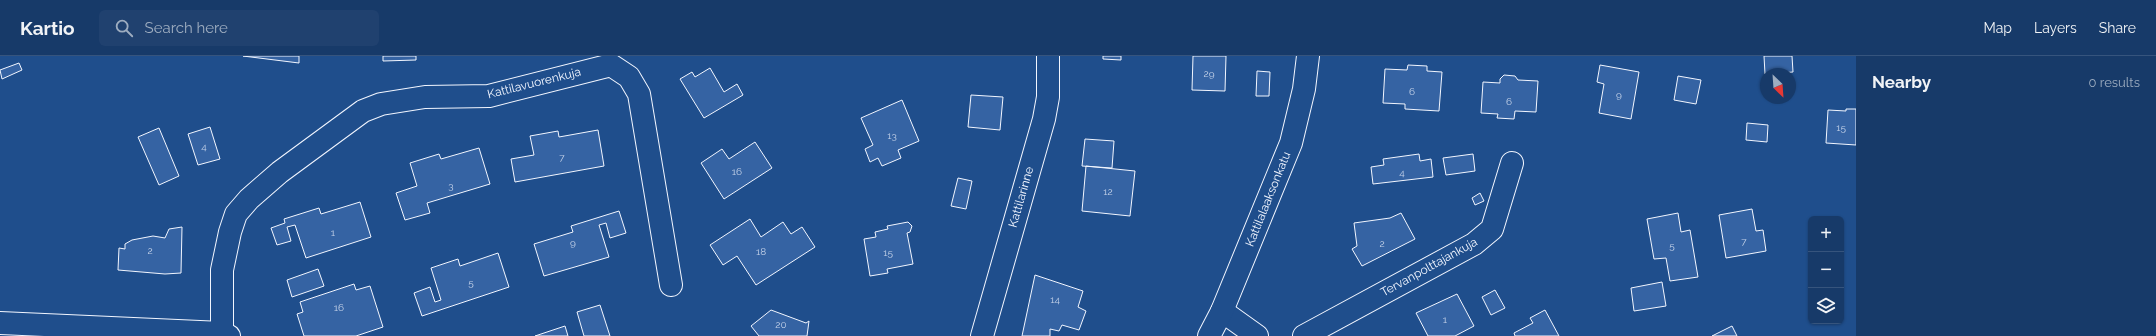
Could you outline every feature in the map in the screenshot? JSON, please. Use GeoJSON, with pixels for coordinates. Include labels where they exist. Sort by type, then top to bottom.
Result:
{"type":"FeatureCollection","features":[{"type":"Feature","properties":{"kind":"street","name":"Kattilarinne"},"geometry":{"type":"LineString","coordinates":[[982,336],[1044,119],[1048,97],[1048,56]]}},
{"type":"Feature","properties":{"kind":"street","name":"Kattilalaaksonkatu"},"geometry":{"type":"LineString","coordinates":[[1209,336],[1222,311],[1291,142],[1304,89],[1308,56]]}},
{"type":"Feature","properties":{"kind":"street","name":"Kattilavuorenkuja"},"geometry":{"type":"LineString","coordinates":[[226,334],[222,270],[230,232],[236,214],[249,198],[280,172],[364,111],[381,104],[425,97],[490,96],[615,60],[629,77],[639,94],[671,285]]}},
{"type":"Feature","properties":{"kind":"street","name":"Tervanpolttajankuja"},"geometry":{"type":"LineString","coordinates":[[1304,336],[1474,244],[1492,229],[1512,163]]}},
{"type":"Feature","properties":{"kind":"street"},"geometry":{"type":"LineString","coordinates":[[1222,311],[1257,336]]}},
{"type":"Feature","properties":{"kind":"street"},"geometry":{"type":"LineString","coordinates":[[0,323],[226,334]]}},
{"type":"Feature","properties":{"kind":"building"},"geometry":{"type":"Polygon","coordinates":[[[243,56],[299,56],[299,63],[243,56]]]}},
{"type":"Feature","properties":{"kind":"building"},"geometry":{"type":"Polygon","coordinates":[[[383,56],[416,56],[416,60],[383,61],[383,56]]]}},
{"type":"Feature","properties":{"kind":"building"},"geometry":{"type":"Polygon","coordinates":[[[1103,56],[1121,56],[1121,60],[1103,59],[1103,56]]]}},
{"type":"Feature","properties":{"kind":"building"},"geometry":{"type":"Polygon","coordinates":[[[1193,56],[1226,56],[1225,91],[1192,90],[1193,56]]]}},
{"type":"Feature","properties":{"kind":"building"},"geometry":{"type":"Polygon","coordinates":[[[1764,56],[1792,56],[1793,68],[1765,68],[1764,56]]]}},
{"type":"Feature","properties":{"kind":"building"},"geometry":{"type":"Polygon","coordinates":[[[19,63],[22,70],[2,79],[0,70],[19,63]]]}},
{"type":"Feature","properties":{"kind":"building"},"geometry":{"type":"Polygon","coordinates":[[[1408,65],[1427,66],[1427,71],[1442,72],[1439,111],[1405,109],[1405,104],[1383,103],[1385,69],[1407,70],[1408,65]]]}},
{"type":"Feature","properties":{"kind":"building"},"geometry":{"type":"Polygon","coordinates":[[[1600,65],[1639,72],[1631,119],[1599,113],[1604,84],[1597,82],[1600,65]]]}},
{"type":"Feature","properties":{"kind":"building"},"geometry":{"type":"Polygon","coordinates":[[[710,68],[724,92],[737,84],[743,95],[704,118],[680,79],[692,72],[695,77],[710,68]]]}},
{"type":"Feature","properties":{"kind":"building"},"geometry":{"type":"Polygon","coordinates":[[[1257,71],[1270,72],[1269,96],[1256,96],[1257,71]]]}},
{"type":"Feature","properties":{"kind":"building"},"geometry":{"type":"Polygon","coordinates":[[[1504,75],[1515,76],[1518,80],[1538,81],[1536,112],[1515,111],[1514,119],[1497,118],[1498,114],[1481,113],[1483,82],[1500,83],[1500,79],[1504,75]]]}},
{"type":"Feature","properties":{"kind":"building"},"geometry":{"type":"Polygon","coordinates":[[[1678,76],[1701,80],[1696,104],[1674,100],[1678,76]]]}},
{"type":"Feature","properties":{"kind":"building"},"geometry":{"type":"Polygon","coordinates":[[[971,95],[1003,97],[1000,130],[968,127],[971,95]]]}},
{"type":"Feature","properties":{"kind":"building"},"geometry":{"type":"Polygon","coordinates":[[[902,100],[919,141],[898,150],[901,158],[882,166],[878,158],[870,162],[865,149],[873,145],[861,118],[902,100]]]}},
{"type":"Feature","properties":{"kind":"building"},"geometry":{"type":"Polygon","coordinates":[[[1846,109],[1856,109],[1856,145],[1826,143],[1828,110],[1846,111],[1846,109]]]}},
{"type":"Feature","properties":{"kind":"building"},"geometry":{"type":"Polygon","coordinates":[[[1747,123],[1768,125],[1767,142],[1746,140],[1747,123]]]}},
{"type":"Feature","properties":{"kind":"building"},"geometry":{"type":"Polygon","coordinates":[[[210,127],[220,159],[198,165],[188,134],[210,127]]]}},
{"type":"Feature","properties":{"kind":"building"},"geometry":{"type":"Polygon","coordinates":[[[159,128],[179,176],[159,185],[138,137],[159,128]]]}},
{"type":"Feature","properties":{"kind":"building"},"geometry":{"type":"Polygon","coordinates":[[[598,130],[604,166],[515,182],[511,159],[534,155],[530,136],[558,131],[559,137],[598,130]]]}},
{"type":"Feature","properties":{"kind":"building"},"geometry":{"type":"Polygon","coordinates":[[[1085,139],[1114,141],[1112,168],[1082,166],[1085,139]]]}},
{"type":"Feature","properties":{"kind":"building"},"geometry":{"type":"Polygon","coordinates":[[[755,142],[772,168],[724,199],[701,163],[722,149],[729,159],[755,142]]]}},
{"type":"Feature","properties":{"kind":"building"},"geometry":{"type":"Polygon","coordinates":[[[479,148],[490,184],[427,203],[430,213],[405,220],[396,193],[417,186],[410,163],[439,154],[441,159],[479,148]]]}},
{"type":"Feature","properties":{"kind":"building"},"geometry":{"type":"Polygon","coordinates":[[[1419,154],[1420,161],[1431,159],[1433,177],[1373,184],[1371,167],[1384,165],[1383,159],[1419,154]]]}},
{"type":"Feature","properties":{"kind":"building"},"geometry":{"type":"Polygon","coordinates":[[[1473,154],[1475,171],[1446,175],[1443,158],[1473,154]]]}},
{"type":"Feature","properties":{"kind":"building"},"geometry":{"type":"Polygon","coordinates":[[[1086,166],[1135,171],[1130,216],[1082,211],[1086,166]]]}},
{"type":"Feature","properties":{"kind":"building"},"geometry":{"type":"Polygon","coordinates":[[[958,178],[972,181],[966,209],[951,206],[958,178]]]}},
{"type":"Feature","properties":{"kind":"building"},"geometry":{"type":"Polygon","coordinates":[[[1480,193],[1484,201],[1475,205],[1472,198],[1480,193]]]}},
{"type":"Feature","properties":{"kind":"building"},"geometry":{"type":"Polygon","coordinates":[[[360,202],[371,237],[306,258],[295,225],[287,227],[291,241],[277,245],[271,228],[285,223],[284,219],[319,208],[321,214],[360,202]]]}},
{"type":"Feature","properties":{"kind":"building"},"geometry":{"type":"Polygon","coordinates":[[[1752,209],[1756,231],[1763,230],[1766,251],[1726,258],[1719,215],[1752,209]]]}},
{"type":"Feature","properties":{"kind":"building"},"geometry":{"type":"Polygon","coordinates":[[[619,211],[626,233],[610,238],[606,223],[599,225],[609,257],[544,276],[534,244],[573,232],[571,226],[619,211]]]}},
{"type":"Feature","properties":{"kind":"building"},"geometry":{"type":"Polygon","coordinates":[[[1401,213],[1415,239],[1362,266],[1352,249],[1357,246],[1354,223],[1390,218],[1401,213]]]}},
{"type":"Feature","properties":{"kind":"building"},"geometry":{"type":"Polygon","coordinates":[[[1678,213],[1681,232],[1690,230],[1698,277],[1670,281],[1666,258],[1654,259],[1647,219],[1678,213]]]}},
{"type":"Feature","properties":{"kind":"building"},"geometry":{"type":"Polygon","coordinates":[[[750,219],[761,237],[783,222],[791,234],[802,227],[815,247],[756,285],[737,256],[723,265],[710,245],[750,219]]]}},
{"type":"Feature","properties":{"kind":"building"},"geometry":{"type":"Polygon","coordinates":[[[908,222],[912,226],[910,232],[907,233],[913,264],[887,269],[888,273],[870,276],[864,239],[876,237],[875,232],[888,229],[887,226],[908,222]]]}},
{"type":"Feature","properties":{"kind":"building"},"geometry":{"type":"Polygon","coordinates":[[[182,227],[181,273],[165,274],[118,270],[119,248],[125,249],[125,244],[132,240],[153,236],[165,238],[169,229],[182,227]]]}},
{"type":"Feature","properties":{"kind":"building"},"geometry":{"type":"Polygon","coordinates":[[[498,253],[509,287],[422,316],[414,293],[430,287],[435,302],[441,300],[431,268],[458,259],[460,266],[498,253]]]}},
{"type":"Feature","properties":{"kind":"building"},"geometry":{"type":"Polygon","coordinates":[[[318,269],[324,286],[292,297],[287,280],[318,269]]]}},
{"type":"Feature","properties":{"kind":"building"},"geometry":{"type":"Polygon","coordinates":[[[1035,275],[1083,291],[1078,307],[1086,311],[1079,330],[1062,325],[1059,331],[1050,329],[1050,336],[1022,336],[1035,275]]]}},
{"type":"Feature","properties":{"kind":"building"},"geometry":{"type":"Polygon","coordinates":[[[1662,282],[1666,306],[1634,311],[1631,288],[1662,282]]]}},
{"type":"Feature","properties":{"kind":"building"},"geometry":{"type":"Polygon","coordinates":[[[354,284],[356,290],[370,286],[383,327],[356,336],[304,336],[297,314],[303,312],[300,302],[354,284]]]}},
{"type":"Feature","properties":{"kind":"building"},"geometry":{"type":"Polygon","coordinates":[[[1495,290],[1505,308],[1491,315],[1482,297],[1495,290]]]}},
{"type":"Feature","properties":{"kind":"building"},"geometry":{"type":"Polygon","coordinates":[[[1457,294],[1474,326],[1455,336],[1428,336],[1416,313],[1457,294]]]}},
{"type":"Feature","properties":{"kind":"building"},"geometry":{"type":"Polygon","coordinates":[[[600,305],[610,336],[584,336],[577,312],[600,305]]]}},
{"type":"Feature","properties":{"kind":"building"},"geometry":{"type":"Polygon","coordinates":[[[771,310],[806,323],[809,321],[807,336],[759,336],[751,326],[771,310]]]}},
{"type":"Feature","properties":{"kind":"building"},"geometry":{"type":"Polygon","coordinates":[[[1545,310],[1559,336],[1515,336],[1514,333],[1533,323],[1530,318],[1545,310]]]}},
{"type":"Feature","properties":{"kind":"building"},"geometry":{"type":"Polygon","coordinates":[[[565,326],[568,336],[535,336],[565,326]]]}},
{"type":"Feature","properties":{"kind":"building"},"geometry":{"type":"Polygon","coordinates":[[[1732,326],[1737,336],[1712,336],[1732,326]]]}}]}
